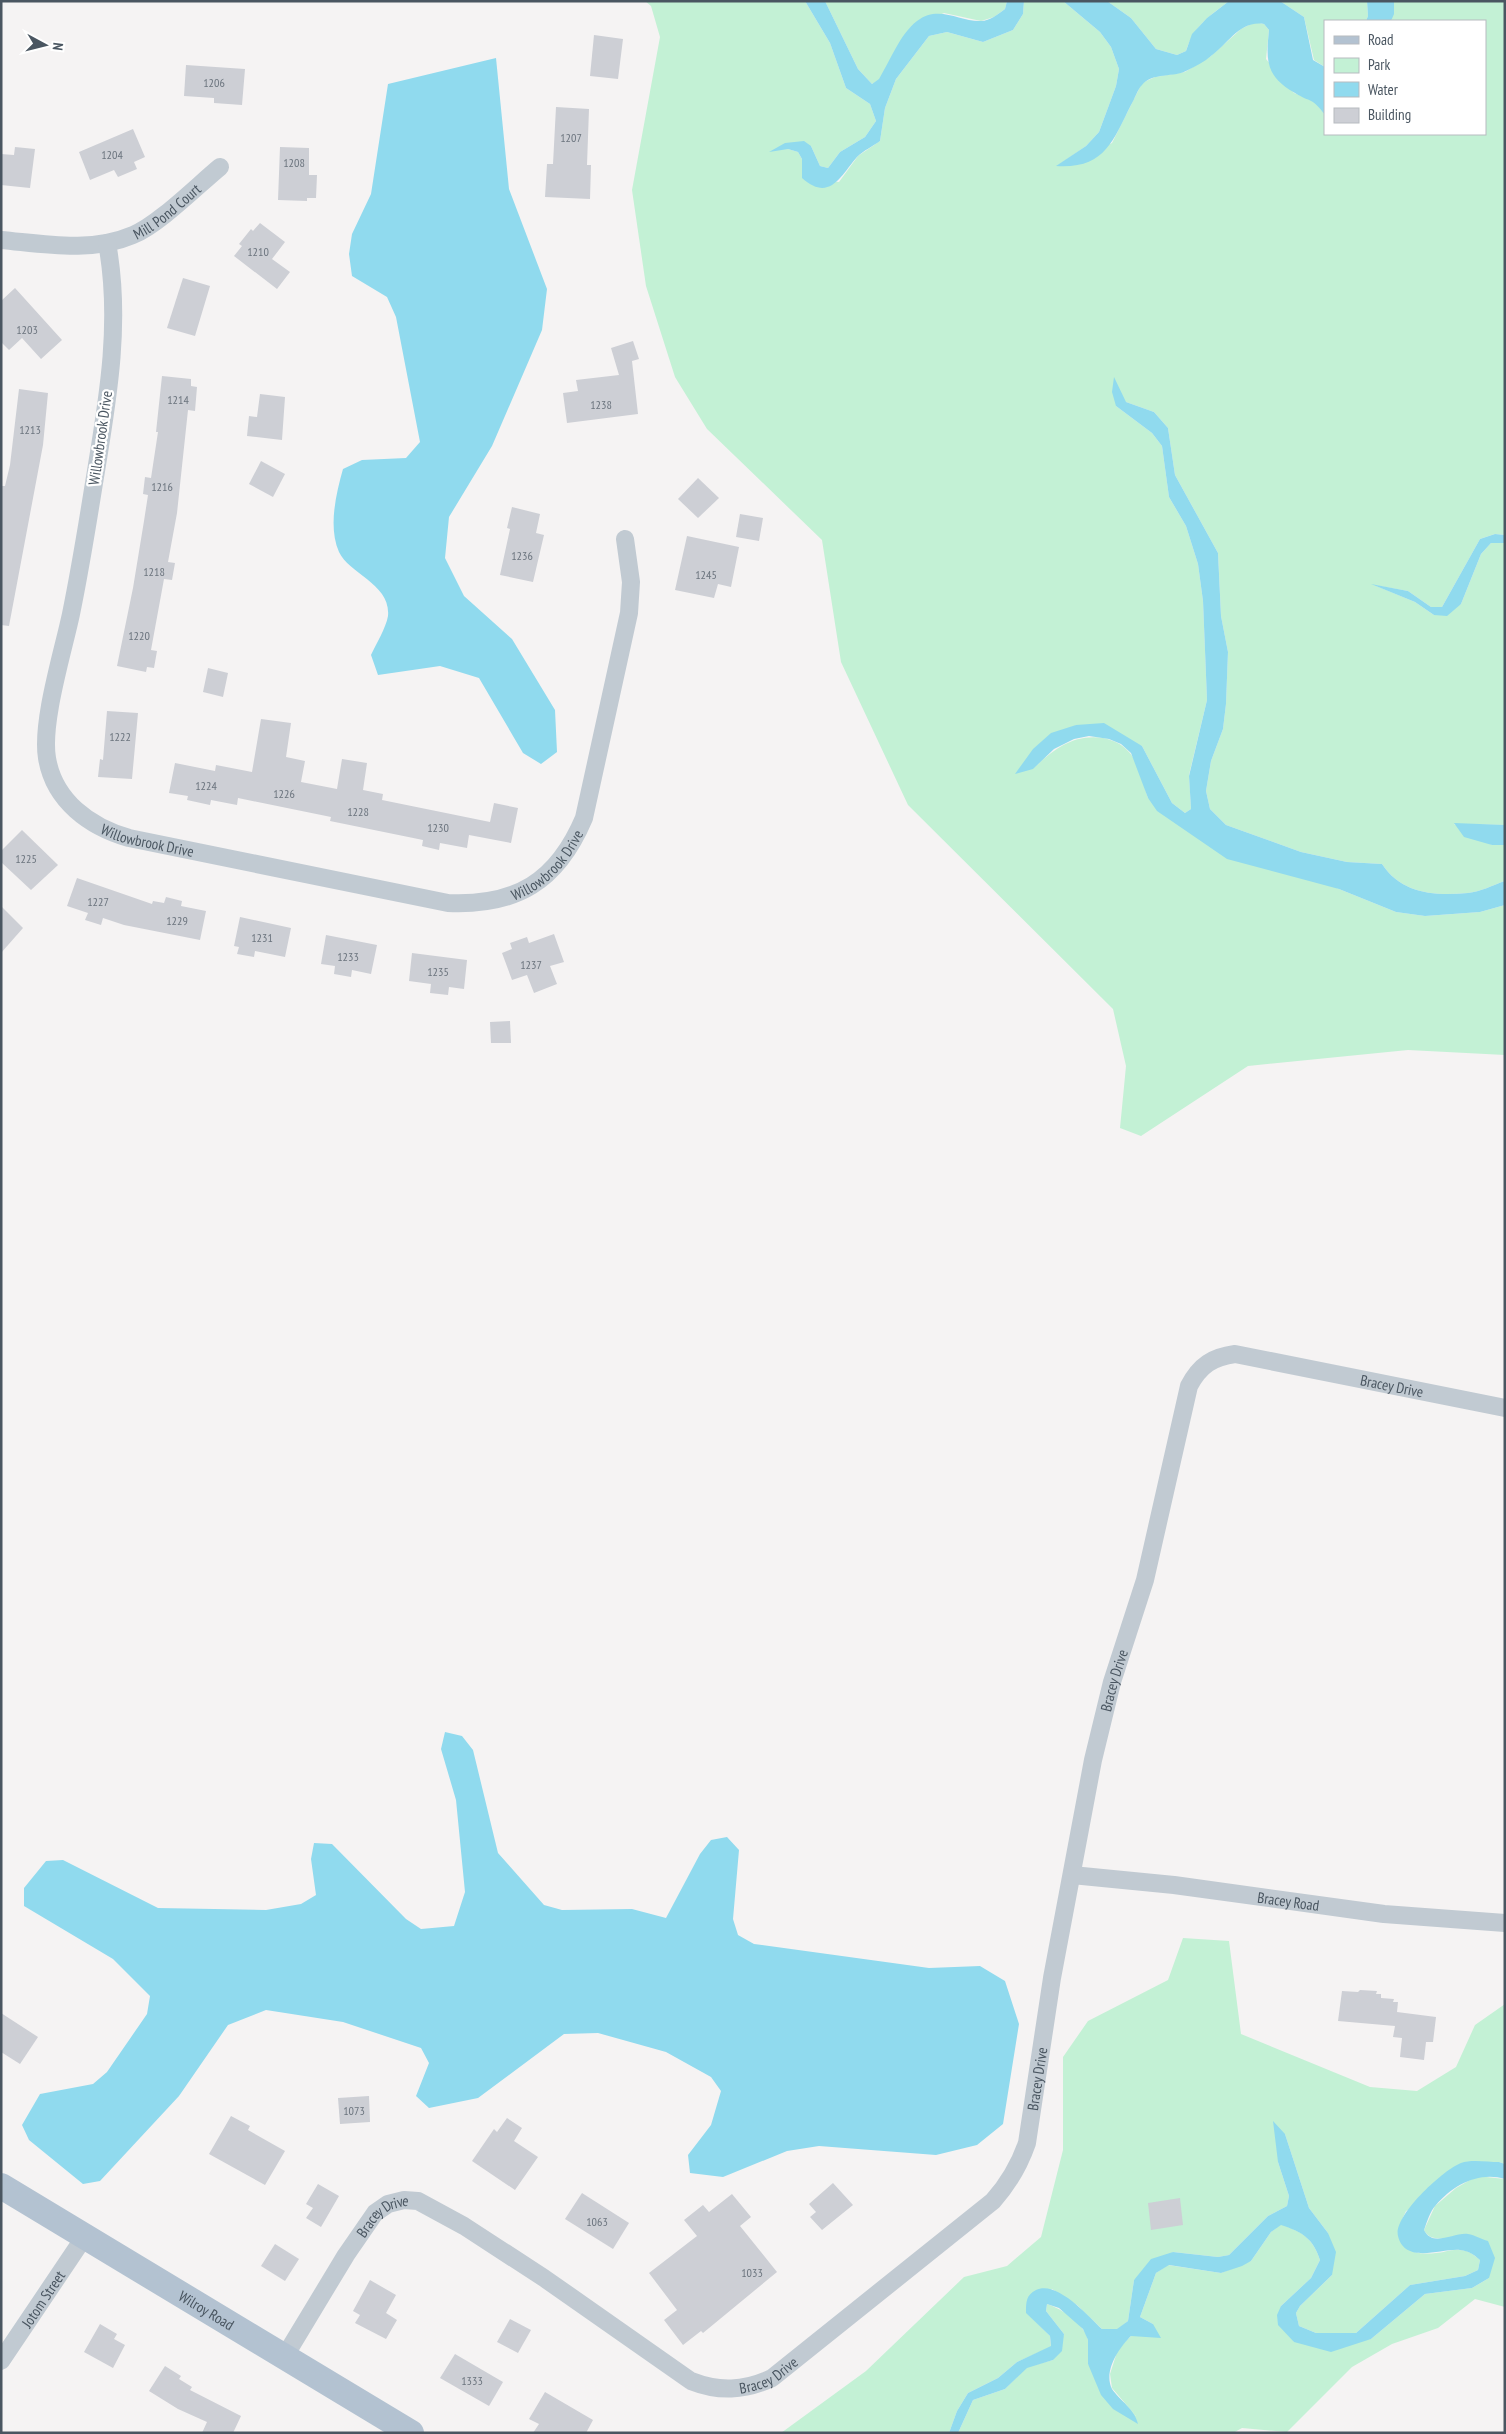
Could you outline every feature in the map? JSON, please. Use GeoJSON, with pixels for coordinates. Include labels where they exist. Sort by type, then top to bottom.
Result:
{"type":"FeatureCollection","features":[{"type":"Feature","properties":{"kind":"main road","name":"Wilroy Road"},"geometry":{"type":"LineString","coordinates":[[1,2186],[411,2433]]}},
{"type":"Feature","properties":{"kind":"street","name":"Mill Pond Court"},"geometry":{"type":"LineString","coordinates":[[106,244],[134,235],[151,224],[220,167]]}},
{"type":"Feature","properties":{"kind":"street"},"geometry":{"type":"LineString","coordinates":[[1,240],[70,247],[106,244]]}},
{"type":"Feature","properties":{"kind":"street","name":"Willowbrook Drive"},"geometry":{"type":"LineString","coordinates":[[106,244],[112,274],[115,312],[101,444],[75,594],[46,731],[47,758],[52,775],[62,795],[74,810],[91,822],[129,838],[448,903],[474,904],[501,900],[526,890],[543,878],[562,860],[576,838],[584,818],[629,613],[632,582],[625,539]]}},
{"type":"Feature","properties":{"kind":"street","name":"Bracey Drive"},"geometry":{"type":"LineString","coordinates":[[285,2356],[346,2255],[375,2213],[388,2204],[404,2200],[418,2201],[464,2226],[691,2381],[706,2387],[730,2390],[753,2386],[772,2378],[994,2201],[1009,2183],[1021,2162],[1027,2144],[1052,1978],[1092,1760],[1112,1682],[1145,1580],[1189,1386],[1195,1374],[1206,1363],[1219,1356],[1235,1354],[1505,1408]]}},
{"type":"Feature","properties":{"kind":"street","name":"Bracey Road"},"geometry":{"type":"LineString","coordinates":[[1072,1875],[1174,1885],[1384,1914],[1505,1923]]}},
{"type":"Feature","properties":{"kind":"street","name":"Jotom Street"},"geometry":{"type":"LineString","coordinates":[[1,2361],[85,2236]]}},
{"type":"Feature","properties":{"kind":"green space"},"geometry":{"type":"Polygon","coordinates":[[[645,1],[805,1],[830,43],[846,88],[870,104],[876,121],[865,137],[840,152],[828,168],[820,166],[811,146],[771,151],[788,149],[798,152],[802,159],[803,178],[839,182],[858,156],[880,141],[885,108],[896,79],[929,36],[947,32],[983,42],[1013,30],[1023,14],[1024,1],[1063,1],[1100,32],[1111,47],[1119,69],[1116,86],[1099,132],[1086,146],[1057,166],[1112,143],[1142,83],[1155,77],[1185,72],[1211,56],[1241,29],[1255,22],[1264,24],[1269,30],[1266,59],[1294,93],[1315,101],[1324,114],[1324,135],[1486,135],[1486,20],[1391,20],[1394,1],[1505,1],[1505,535],[1495,534],[1480,539],[1442,607],[1431,607],[1408,591],[1374,585],[1415,602],[1434,615],[1461,604],[1481,554],[1491,543],[1505,543],[1505,825],[1454,824],[1492,845],[1505,845],[1505,881],[1468,893],[1443,894],[1420,891],[1399,882],[1382,864],[1347,862],[1301,852],[1226,825],[1210,809],[1206,791],[1211,761],[1223,729],[1228,652],[1221,616],[1218,553],[1175,475],[1168,428],[1154,412],[1126,402],[1116,406],[1152,433],[1162,446],[1169,497],[1186,526],[1198,564],[1203,601],[1207,700],[1189,775],[1191,809],[1185,813],[1172,803],[1142,746],[1076,725],[1033,769],[1056,749],[1073,741],[1092,737],[1114,741],[1126,749],[1132,757],[1138,768],[1148,798],[1339,889],[1396,912],[1425,916],[1480,912],[1505,905],[1505,1055],[1408,1050],[1248,1066],[1141,1136],[1120,1128],[1126,1066],[1113,1009],[908,805],[841,662],[822,540],[707,429],[675,377],[646,286],[632,190],[660,37],[651,6],[645,1]]]}},
{"type":"Feature","properties":{"kind":"green space"},"geometry":{"type":"Polygon","coordinates":[[[825,1],[1007,1],[1005,9],[994,17],[981,21],[944,13],[910,28],[879,80],[872,84],[858,69],[825,1]]]}},
{"type":"Feature","properties":{"kind":"green space"},"geometry":{"type":"Polygon","coordinates":[[[1107,1],[1229,1],[1198,28],[1189,42],[1186,51],[1177,55],[1156,49],[1131,18],[1107,1]]]}},
{"type":"Feature","properties":{"kind":"green space"},"geometry":{"type":"Polygon","coordinates":[[[1280,1],[1367,1],[1366,20],[1324,20],[1324,66],[1314,60],[1304,17],[1280,1]]]}},
{"type":"Feature","properties":{"kind":"green space"},"geometry":{"type":"Polygon","coordinates":[[[1183,1938],[1229,1941],[1241,2034],[1370,2087],[1417,2091],[1456,2067],[1475,2025],[1505,2004],[1505,2164],[1499,2162],[1406,2211],[1400,2230],[1400,2238],[1408,2249],[1425,2254],[1456,2250],[1465,2251],[1473,2254],[1480,2260],[1478,2270],[1465,2276],[1410,2285],[1356,2333],[1316,2333],[1299,2326],[1296,2313],[1300,2306],[1332,2275],[1328,2233],[1309,2208],[1285,2134],[1278,2162],[1289,2196],[1287,2206],[1268,2216],[1229,2255],[1218,2257],[1173,2252],[1134,2280],[1128,2321],[1117,2330],[1102,2329],[1077,2305],[1052,2289],[1026,2312],[1050,2336],[1051,2347],[1017,2362],[998,2378],[968,2393],[957,2411],[949,2433],[781,2433],[866,2371],[964,2277],[1007,2266],[1041,2237],[1063,2150],[1063,2057],[1088,2021],[1168,1980],[1183,1938]]]}},
{"type":"Feature","properties":{"kind":"green space"},"geometry":{"type":"Polygon","coordinates":[[[1477,2176],[1505,2179],[1505,2307],[1475,2299],[1438,2328],[1392,2344],[1352,2367],[1287,2432],[1242,2428],[1233,2433],[958,2433],[973,2400],[1005,2389],[1027,2367],[1053,2360],[1064,2334],[1046,2311],[1047,2304],[1066,2313],[1082,2328],[1089,2343],[1088,2364],[1136,2416],[1112,2388],[1110,2374],[1118,2349],[1131,2336],[1153,2324],[1140,2317],[1156,2273],[1168,2265],[1221,2273],[1251,2261],[1271,2232],[1281,2224],[1306,2237],[1314,2246],[1320,2260],[1311,2278],[1281,2306],[1294,2342],[1371,2339],[1425,2294],[1472,2288],[1489,2278],[1467,2234],[1450,2238],[1437,2238],[1427,2235],[1424,2230],[1435,2206],[1456,2188],[1477,2176]]]}},
{"type":"Feature","properties":{"kind":"water"},"geometry":{"type":"Polygon","coordinates":[[[805,1],[825,1],[858,69],[872,84],[879,79],[905,33],[925,16],[941,14],[973,21],[984,21],[1005,9],[1007,1],[1024,1],[1023,14],[1013,30],[983,42],[947,32],[929,36],[896,79],[885,108],[880,141],[857,157],[834,184],[820,188],[802,178],[802,159],[798,152],[788,149],[769,152],[785,143],[804,141],[811,146],[820,166],[828,168],[840,152],[865,137],[876,121],[870,104],[846,88],[830,43],[805,1]]]}},
{"type":"Feature","properties":{"kind":"water"},"geometry":{"type":"Polygon","coordinates":[[[1063,1],[1107,1],[1131,18],[1156,49],[1177,55],[1186,51],[1192,34],[1207,18],[1229,1],[1280,1],[1304,17],[1313,60],[1324,66],[1324,114],[1314,103],[1285,87],[1273,74],[1268,59],[1269,30],[1264,24],[1256,24],[1241,29],[1217,51],[1194,67],[1177,74],[1152,78],[1146,81],[1139,89],[1112,142],[1104,151],[1096,158],[1085,163],[1072,166],[1056,166],[1086,146],[1099,132],[1116,86],[1119,69],[1111,47],[1100,32],[1063,1]]]}},
{"type":"Feature","properties":{"kind":"water"},"geometry":{"type":"Polygon","coordinates":[[[1367,1],[1394,1],[1394,14],[1391,20],[1366,20],[1367,1]]]}},
{"type":"Feature","properties":{"kind":"water"},"geometry":{"type":"Polygon","coordinates":[[[496,58],[509,189],[547,289],[542,330],[492,446],[449,517],[445,558],[464,596],[512,639],[555,710],[557,752],[541,764],[523,753],[479,678],[440,666],[378,675],[371,655],[387,621],[387,605],[376,587],[344,560],[339,552],[334,532],[334,510],[343,469],[362,460],[406,458],[420,442],[396,317],[387,297],[352,276],[349,254],[352,234],[371,194],[388,84],[496,58]]]}},
{"type":"Feature","properties":{"kind":"water"},"geometry":{"type":"Polygon","coordinates":[[[1114,377],[1126,402],[1154,412],[1168,428],[1175,475],[1218,553],[1221,616],[1228,652],[1223,729],[1211,761],[1206,791],[1210,809],[1226,825],[1301,852],[1347,862],[1382,864],[1399,882],[1420,891],[1443,894],[1468,893],[1505,881],[1505,905],[1480,912],[1425,916],[1396,912],[1339,889],[1227,859],[1157,811],[1148,798],[1131,753],[1121,744],[1109,739],[1089,736],[1074,739],[1054,749],[1033,769],[1015,774],[1033,749],[1051,733],[1076,725],[1104,723],[1142,746],[1172,803],[1185,813],[1191,809],[1189,776],[1207,700],[1203,601],[1198,564],[1186,526],[1169,497],[1162,446],[1152,433],[1116,406],[1112,392],[1114,377]]]}},
{"type":"Feature","properties":{"kind":"water"},"geometry":{"type":"Polygon","coordinates":[[[1495,534],[1505,535],[1505,543],[1491,543],[1481,554],[1461,604],[1447,616],[1434,615],[1415,602],[1371,584],[1408,591],[1431,607],[1442,607],[1480,539],[1495,534]]]}},
{"type":"Feature","properties":{"kind":"water"},"geometry":{"type":"Polygon","coordinates":[[[1454,823],[1505,825],[1505,845],[1492,845],[1464,837],[1454,823]]]}},
{"type":"Feature","properties":{"kind":"water"},"geometry":{"type":"Polygon","coordinates":[[[445,1732],[462,1736],[473,1750],[498,1853],[544,1905],[562,1910],[632,1909],[666,1918],[700,1854],[711,1840],[727,1837],[739,1850],[733,1919],[738,1935],[754,1944],[929,1968],[980,1966],[1005,1981],[1019,2024],[1003,2124],[977,2145],[936,2155],[819,2146],[787,2151],[723,2177],[690,2173],[688,2155],[711,2125],[721,2091],[711,2077],[666,2052],[598,2033],[564,2034],[478,2098],[429,2108],[416,2096],[429,2063],[421,2048],[343,2022],[266,2010],[228,2025],[179,2096],[100,2181],[83,2184],[29,2140],[22,2125],[40,2094],[93,2084],[107,2072],[147,2014],[150,1996],[113,1959],[24,1906],[24,1888],[46,1861],[63,1860],[158,1908],[266,1910],[301,1904],[316,1895],[311,1859],[314,1843],[332,1844],[406,1919],[421,1929],[454,1926],[465,1892],[456,1800],[441,1749],[445,1732]]]}},
{"type":"Feature","properties":{"kind":"water"},"geometry":{"type":"Polygon","coordinates":[[[1273,2121],[1285,2134],[1309,2208],[1328,2233],[1336,2252],[1332,2275],[1300,2306],[1296,2313],[1299,2326],[1316,2333],[1356,2333],[1410,2285],[1465,2276],[1478,2270],[1480,2260],[1473,2254],[1460,2250],[1416,2253],[1402,2245],[1398,2236],[1403,2217],[1411,2206],[1443,2175],[1453,2167],[1465,2162],[1499,2162],[1505,2164],[1505,2179],[1495,2177],[1476,2178],[1450,2191],[1434,2207],[1424,2230],[1428,2235],[1438,2239],[1468,2234],[1488,2241],[1495,2258],[1489,2278],[1472,2288],[1425,2294],[1371,2339],[1331,2352],[1294,2342],[1278,2325],[1277,2315],[1281,2306],[1311,2278],[1320,2260],[1314,2246],[1306,2237],[1295,2230],[1281,2225],[1271,2232],[1251,2261],[1242,2266],[1221,2273],[1169,2265],[1156,2273],[1140,2317],[1153,2324],[1161,2338],[1131,2336],[1117,2353],[1109,2375],[1112,2389],[1131,2409],[1138,2424],[1113,2409],[1101,2395],[1088,2364],[1088,2340],[1083,2329],[1059,2308],[1047,2304],[1046,2311],[1064,2334],[1062,2351],[1053,2360],[1027,2368],[1005,2389],[973,2400],[958,2433],[949,2433],[957,2411],[968,2393],[998,2378],[1017,2362],[1051,2346],[1050,2336],[1026,2313],[1027,2299],[1030,2294],[1044,2288],[1053,2290],[1081,2308],[1102,2329],[1117,2329],[1128,2321],[1134,2280],[1151,2259],[1173,2252],[1218,2257],[1229,2255],[1268,2216],[1287,2206],[1289,2196],[1278,2162],[1273,2121]]]}},
{"type":"Feature","properties":{"kind":"building"},"geometry":{"type":"Polygon","coordinates":[[[594,35],[623,39],[618,79],[590,76],[594,35]]]}},
{"type":"Feature","properties":{"kind":"building"},"geometry":{"type":"Polygon","coordinates":[[[186,65],[245,69],[242,105],[214,103],[214,98],[184,96],[186,65]]]}},
{"type":"Feature","properties":{"kind":"building"},"geometry":{"type":"Polygon","coordinates":[[[556,107],[589,109],[587,165],[591,165],[590,199],[545,197],[547,164],[553,164],[556,107]]]}},
{"type":"Feature","properties":{"kind":"building"},"geometry":{"type":"Polygon","coordinates":[[[133,129],[145,157],[134,162],[137,169],[118,177],[114,170],[90,180],[79,152],[133,129]]]}},
{"type":"Feature","properties":{"kind":"building"},"geometry":{"type":"Polygon","coordinates":[[[15,147],[35,149],[30,188],[1,185],[1,154],[14,155],[15,147]]]}},
{"type":"Feature","properties":{"kind":"building"},"geometry":{"type":"Polygon","coordinates":[[[280,147],[309,148],[309,175],[317,175],[316,198],[307,198],[307,201],[278,200],[280,147]]]}},
{"type":"Feature","properties":{"kind":"building"},"geometry":{"type":"Polygon","coordinates":[[[260,223],[285,242],[272,259],[290,272],[277,289],[234,256],[242,246],[239,244],[251,229],[253,231],[260,223]]]}},
{"type":"Feature","properties":{"kind":"building"},"geometry":{"type":"Polygon","coordinates":[[[183,278],[210,286],[195,336],[167,328],[183,278]]]}},
{"type":"Feature","properties":{"kind":"building"},"geometry":{"type":"Polygon","coordinates":[[[15,288],[62,340],[41,359],[22,338],[9,350],[1,342],[1,301],[15,288]]]}},
{"type":"Feature","properties":{"kind":"building"},"geometry":{"type":"Polygon","coordinates":[[[633,341],[639,359],[632,361],[638,414],[567,423],[563,393],[578,391],[576,380],[619,375],[611,348],[633,341]]]}},
{"type":"Feature","properties":{"kind":"building"},"geometry":{"type":"Polygon","coordinates":[[[162,376],[191,379],[191,386],[197,387],[195,411],[188,410],[177,513],[168,562],[175,563],[172,580],[164,579],[151,650],[157,651],[154,668],[147,667],[146,672],[117,666],[133,588],[148,495],[143,494],[145,477],[151,478],[158,432],[156,432],[162,376]]]}},
{"type":"Feature","properties":{"kind":"building"},"geometry":{"type":"Polygon","coordinates":[[[19,389],[48,393],[43,445],[9,626],[1,625],[1,486],[5,486],[10,465],[19,389]]]}},
{"type":"Feature","properties":{"kind":"building"},"geometry":{"type":"Polygon","coordinates":[[[260,394],[285,397],[282,440],[247,436],[249,416],[257,417],[260,394]]]}},
{"type":"Feature","properties":{"kind":"building"},"geometry":{"type":"Polygon","coordinates":[[[261,461],[285,474],[273,497],[249,484],[261,461]]]}},
{"type":"Feature","properties":{"kind":"building"},"geometry":{"type":"Polygon","coordinates":[[[698,478],[719,498],[698,518],[678,499],[698,478]]]}},
{"type":"Feature","properties":{"kind":"building"},"geometry":{"type":"Polygon","coordinates":[[[512,507],[540,514],[536,533],[544,535],[533,582],[500,575],[510,529],[507,528],[512,507]]]}},
{"type":"Feature","properties":{"kind":"building"},"geometry":{"type":"Polygon","coordinates":[[[740,514],[763,518],[759,541],[736,537],[740,514]]]}},
{"type":"Feature","properties":{"kind":"building"},"geometry":{"type":"Polygon","coordinates":[[[687,536],[739,547],[731,587],[718,584],[714,598],[675,590],[687,536]]]}},
{"type":"Feature","properties":{"kind":"building"},"geometry":{"type":"Polygon","coordinates":[[[208,668],[228,673],[223,697],[203,692],[208,668]]]}},
{"type":"Feature","properties":{"kind":"building"},"geometry":{"type":"Polygon","coordinates":[[[107,711],[138,713],[132,779],[98,777],[100,759],[103,760],[107,711]]]}},
{"type":"Feature","properties":{"kind":"building"},"geometry":{"type":"Polygon","coordinates":[[[261,719],[291,723],[286,757],[305,761],[301,782],[337,789],[342,759],[367,763],[363,790],[383,794],[382,800],[490,822],[494,803],[518,808],[511,843],[469,835],[467,848],[440,843],[439,850],[422,846],[423,840],[330,821],[331,817],[238,798],[237,805],[211,800],[210,805],[187,800],[188,796],[169,793],[175,763],[215,771],[216,765],[252,772],[261,719]]]}},
{"type":"Feature","properties":{"kind":"building"},"geometry":{"type":"Polygon","coordinates":[[[22,830],[58,865],[31,890],[1,862],[1,851],[22,830]]]}},
{"type":"Feature","properties":{"kind":"building"},"geometry":{"type":"Polygon","coordinates":[[[77,878],[152,904],[153,901],[164,903],[166,897],[182,901],[181,906],[206,911],[200,940],[124,925],[103,918],[101,925],[85,920],[88,913],[67,906],[77,878]]]}},
{"type":"Feature","properties":{"kind":"building"},"geometry":{"type":"Polygon","coordinates":[[[1,906],[23,928],[1,953],[1,906]]]}},
{"type":"Feature","properties":{"kind":"building"},"geometry":{"type":"Polygon","coordinates":[[[240,917],[291,928],[285,957],[255,951],[254,957],[237,954],[239,947],[234,946],[240,917]]]}},
{"type":"Feature","properties":{"kind":"building"},"geometry":{"type":"Polygon","coordinates":[[[554,934],[564,962],[550,966],[557,984],[534,993],[527,975],[512,980],[502,953],[512,949],[510,943],[527,937],[529,943],[554,934]]]}},
{"type":"Feature","properties":{"kind":"building"},"geometry":{"type":"Polygon","coordinates":[[[326,935],[377,945],[371,974],[352,970],[351,977],[334,974],[335,966],[321,964],[326,935]]]}},
{"type":"Feature","properties":{"kind":"building"},"geometry":{"type":"Polygon","coordinates":[[[412,953],[467,960],[464,989],[449,987],[448,995],[430,993],[431,984],[409,981],[412,953]]]}},
{"type":"Feature","properties":{"kind":"building"},"geometry":{"type":"Polygon","coordinates":[[[510,1021],[511,1043],[491,1043],[490,1022],[510,1021]]]}},
{"type":"Feature","properties":{"kind":"building"},"geometry":{"type":"Polygon","coordinates":[[[1360,1990],[1377,1991],[1376,1994],[1381,1994],[1381,1998],[1394,1999],[1393,2002],[1398,2002],[1397,2012],[1436,2017],[1433,2042],[1426,2042],[1424,2060],[1400,2057],[1402,2038],[1393,2037],[1395,2026],[1338,2021],[1342,1991],[1358,1992],[1360,1990]]]}},
{"type":"Feature","properties":{"kind":"building"},"geometry":{"type":"Polygon","coordinates":[[[1,2013],[38,2037],[20,2064],[1,2052],[1,2013]]]}},
{"type":"Feature","properties":{"kind":"building"},"geometry":{"type":"Polygon","coordinates":[[[369,2096],[370,2122],[340,2124],[338,2098],[369,2096]]]}},
{"type":"Feature","properties":{"kind":"building"},"geometry":{"type":"Polygon","coordinates":[[[231,2116],[250,2126],[248,2130],[285,2151],[265,2185],[209,2154],[231,2116]]]}},
{"type":"Feature","properties":{"kind":"building"},"geometry":{"type":"Polygon","coordinates":[[[507,2118],[522,2128],[514,2141],[538,2157],[515,2190],[472,2161],[494,2129],[497,2132],[507,2118]]]}},
{"type":"Feature","properties":{"kind":"building"},"geometry":{"type":"Polygon","coordinates":[[[833,2183],[853,2205],[822,2230],[810,2217],[816,2212],[809,2204],[833,2183]]]}},
{"type":"Feature","properties":{"kind":"building"},"geometry":{"type":"Polygon","coordinates":[[[318,2184],[339,2196],[321,2227],[306,2218],[313,2208],[306,2204],[318,2184]]]}},
{"type":"Feature","properties":{"kind":"building"},"geometry":{"type":"Polygon","coordinates":[[[582,2193],[629,2223],[613,2249],[565,2219],[582,2193]]]}},
{"type":"Feature","properties":{"kind":"building"},"geometry":{"type":"Polygon","coordinates":[[[732,2194],[751,2217],[740,2226],[777,2272],[703,2333],[701,2331],[683,2345],[664,2320],[677,2310],[649,2273],[697,2236],[684,2220],[703,2205],[709,2212],[732,2194]]]}},
{"type":"Feature","properties":{"kind":"building"},"geometry":{"type":"Polygon","coordinates":[[[1180,2198],[1183,2225],[1151,2230],[1148,2203],[1180,2198]]]}},
{"type":"Feature","properties":{"kind":"building"},"geometry":{"type":"Polygon","coordinates":[[[275,2244],[299,2259],[285,2281],[261,2266],[275,2244]]]}},
{"type":"Feature","properties":{"kind":"building"},"geometry":{"type":"Polygon","coordinates":[[[370,2280],[396,2295],[386,2313],[397,2320],[386,2339],[355,2323],[360,2315],[353,2311],[370,2280]]]}},
{"type":"Feature","properties":{"kind":"building"},"geometry":{"type":"Polygon","coordinates":[[[510,2319],[531,2330],[518,2353],[497,2342],[510,2319]]]}},
{"type":"Feature","properties":{"kind":"building"},"geometry":{"type":"Polygon","coordinates":[[[100,2324],[117,2334],[114,2339],[125,2345],[113,2368],[84,2352],[100,2324]]]}},
{"type":"Feature","properties":{"kind":"building"},"geometry":{"type":"Polygon","coordinates":[[[455,2354],[503,2382],[489,2406],[440,2378],[455,2354]]]}},
{"type":"Feature","properties":{"kind":"building"},"geometry":{"type":"Polygon","coordinates":[[[165,2366],[181,2376],[179,2379],[192,2387],[190,2390],[241,2416],[233,2433],[202,2433],[207,2422],[178,2409],[149,2391],[165,2366]]]}},
{"type":"Feature","properties":{"kind":"building"},"geometry":{"type":"Polygon","coordinates":[[[545,2392],[593,2420],[586,2433],[533,2433],[539,2424],[529,2419],[545,2392]]]}}]}
